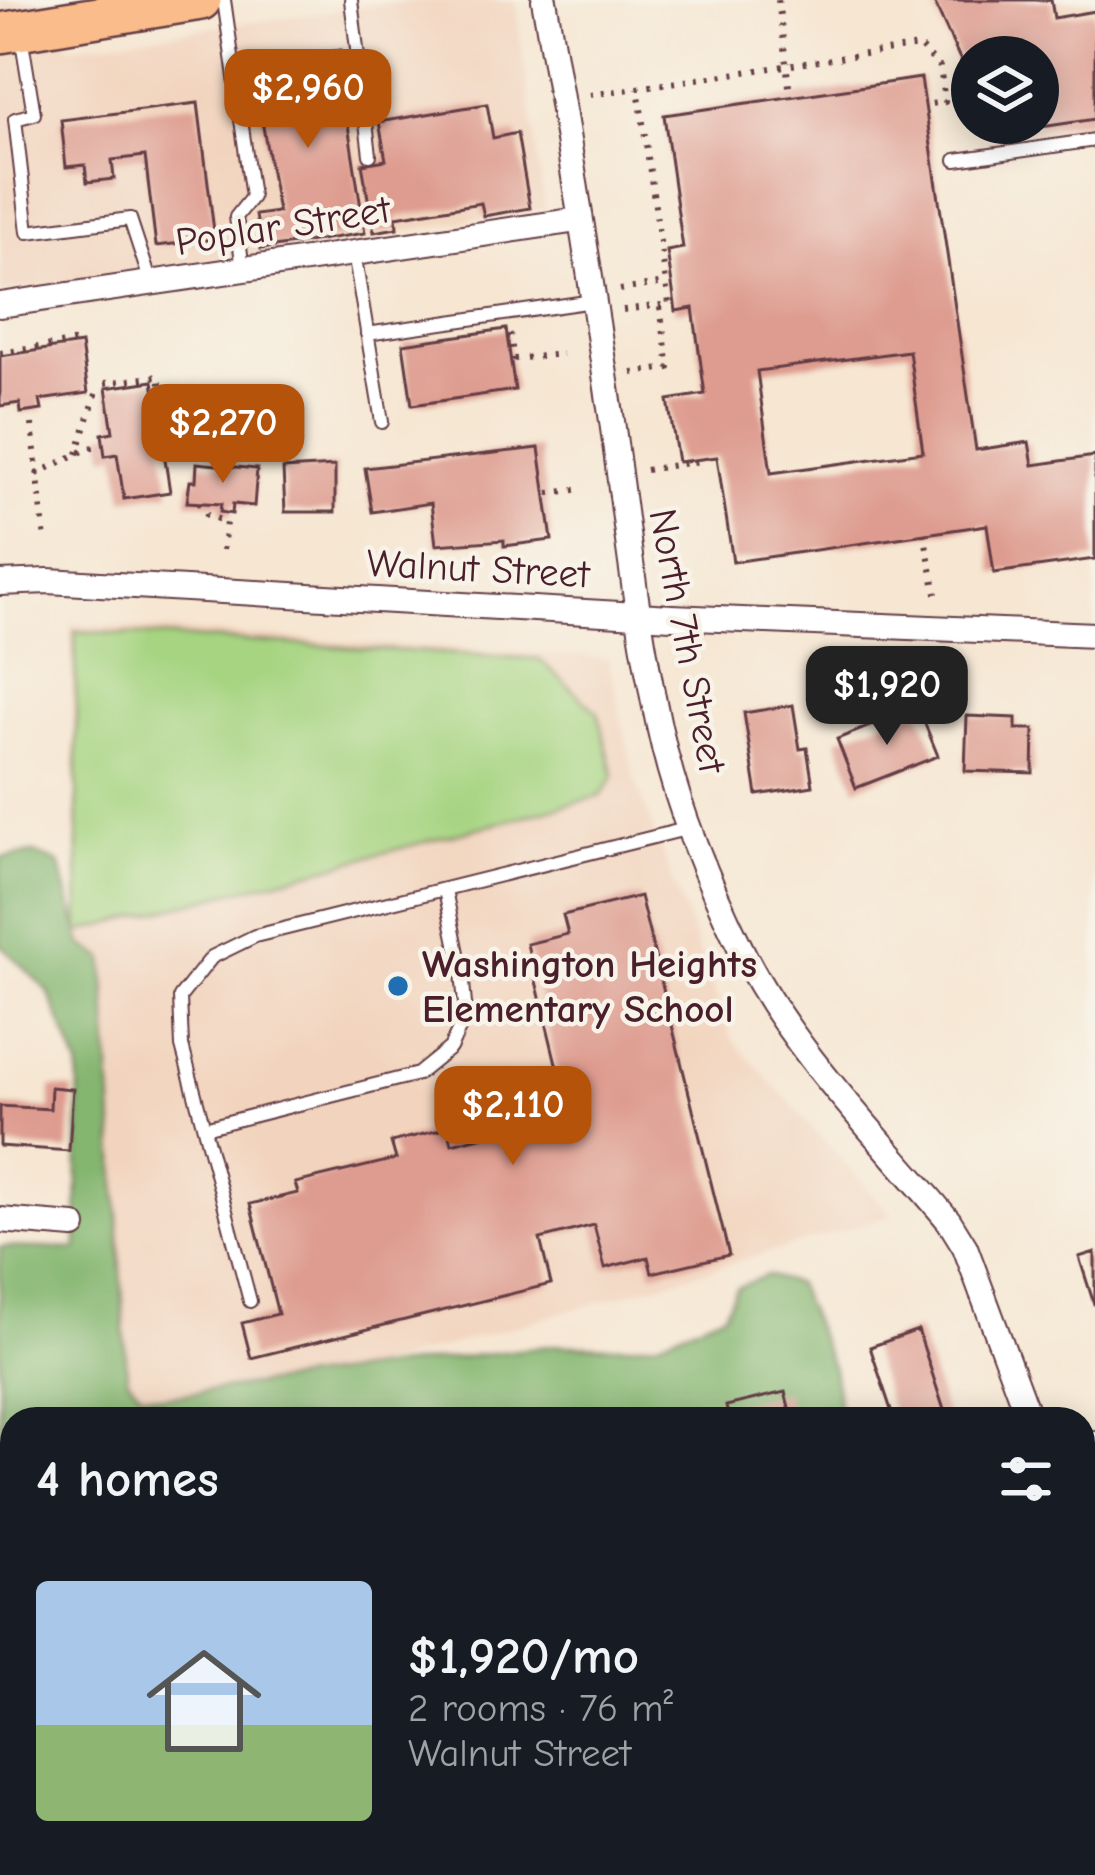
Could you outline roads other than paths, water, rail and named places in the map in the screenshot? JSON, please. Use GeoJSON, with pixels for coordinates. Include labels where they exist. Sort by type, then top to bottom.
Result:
{"type":"FeatureCollection","features":[{"type":"Feature","properties":{"kind":"main road"},"geometry":{"type":"LineString","coordinates":[[10,32],[201,0]]}},
{"type":"Feature","properties":{"kind":"street","name":"North 7th Street"},"geometry":{"type":"LineString","coordinates":[[544,0],[659,727],[691,828],[742,951],[775,1004],[965,1247],[1025,1407]]}},
{"type":"Feature","properties":{"kind":"street","name":"Poplar Street"},"geometry":{"type":"LineString","coordinates":[[0,305],[578,220]]}},
{"type":"Feature","properties":{"kind":"street","name":"Walnut Street"},"geometry":{"type":"LineString","coordinates":[[0,583],[48,580],[640,615],[1095,635]]}},
{"type":"Feature","properties":{"kind":"street"},"geometry":{"type":"LineString","coordinates":[[0,1220],[74,1226]]}},
{"type":"Feature","properties":{"kind":"lane"},"geometry":{"type":"LineString","coordinates":[[224,0],[252,197],[236,217],[243,268]]}},
{"type":"Feature","properties":{"kind":"lane"},"geometry":{"type":"LineString","coordinates":[[351,0],[370,155]]}},
{"type":"Feature","properties":{"kind":"lane"},"geometry":{"type":"LineString","coordinates":[[10,32],[34,114],[14,119],[28,232],[130,219],[151,283]]}},
{"type":"Feature","properties":{"kind":"lane"},"geometry":{"type":"LineString","coordinates":[[956,160],[1095,140]]}},
{"type":"Feature","properties":{"kind":"lane"},"geometry":{"type":"LineString","coordinates":[[354,251],[382,422]]}},
{"type":"Feature","properties":{"kind":"lane"},"geometry":{"type":"LineString","coordinates":[[368,334],[594,301]]}},
{"type":"Feature","properties":{"kind":"lane"},"geometry":{"type":"LineString","coordinates":[[250,1300],[182,1046],[180,997],[212,957],[255,936],[691,828]]}},
{"type":"Feature","properties":{"kind":"lane"},"geometry":{"type":"LineString","coordinates":[[204,1128],[418,1074],[450,1048],[466,1015],[445,890]]}},
{"type":"Feature","properties":{"kind":"place","name":"Washington Heights Elementary School"},"geometry":{"type":"Point","coordinates":[398,986]}}]}
